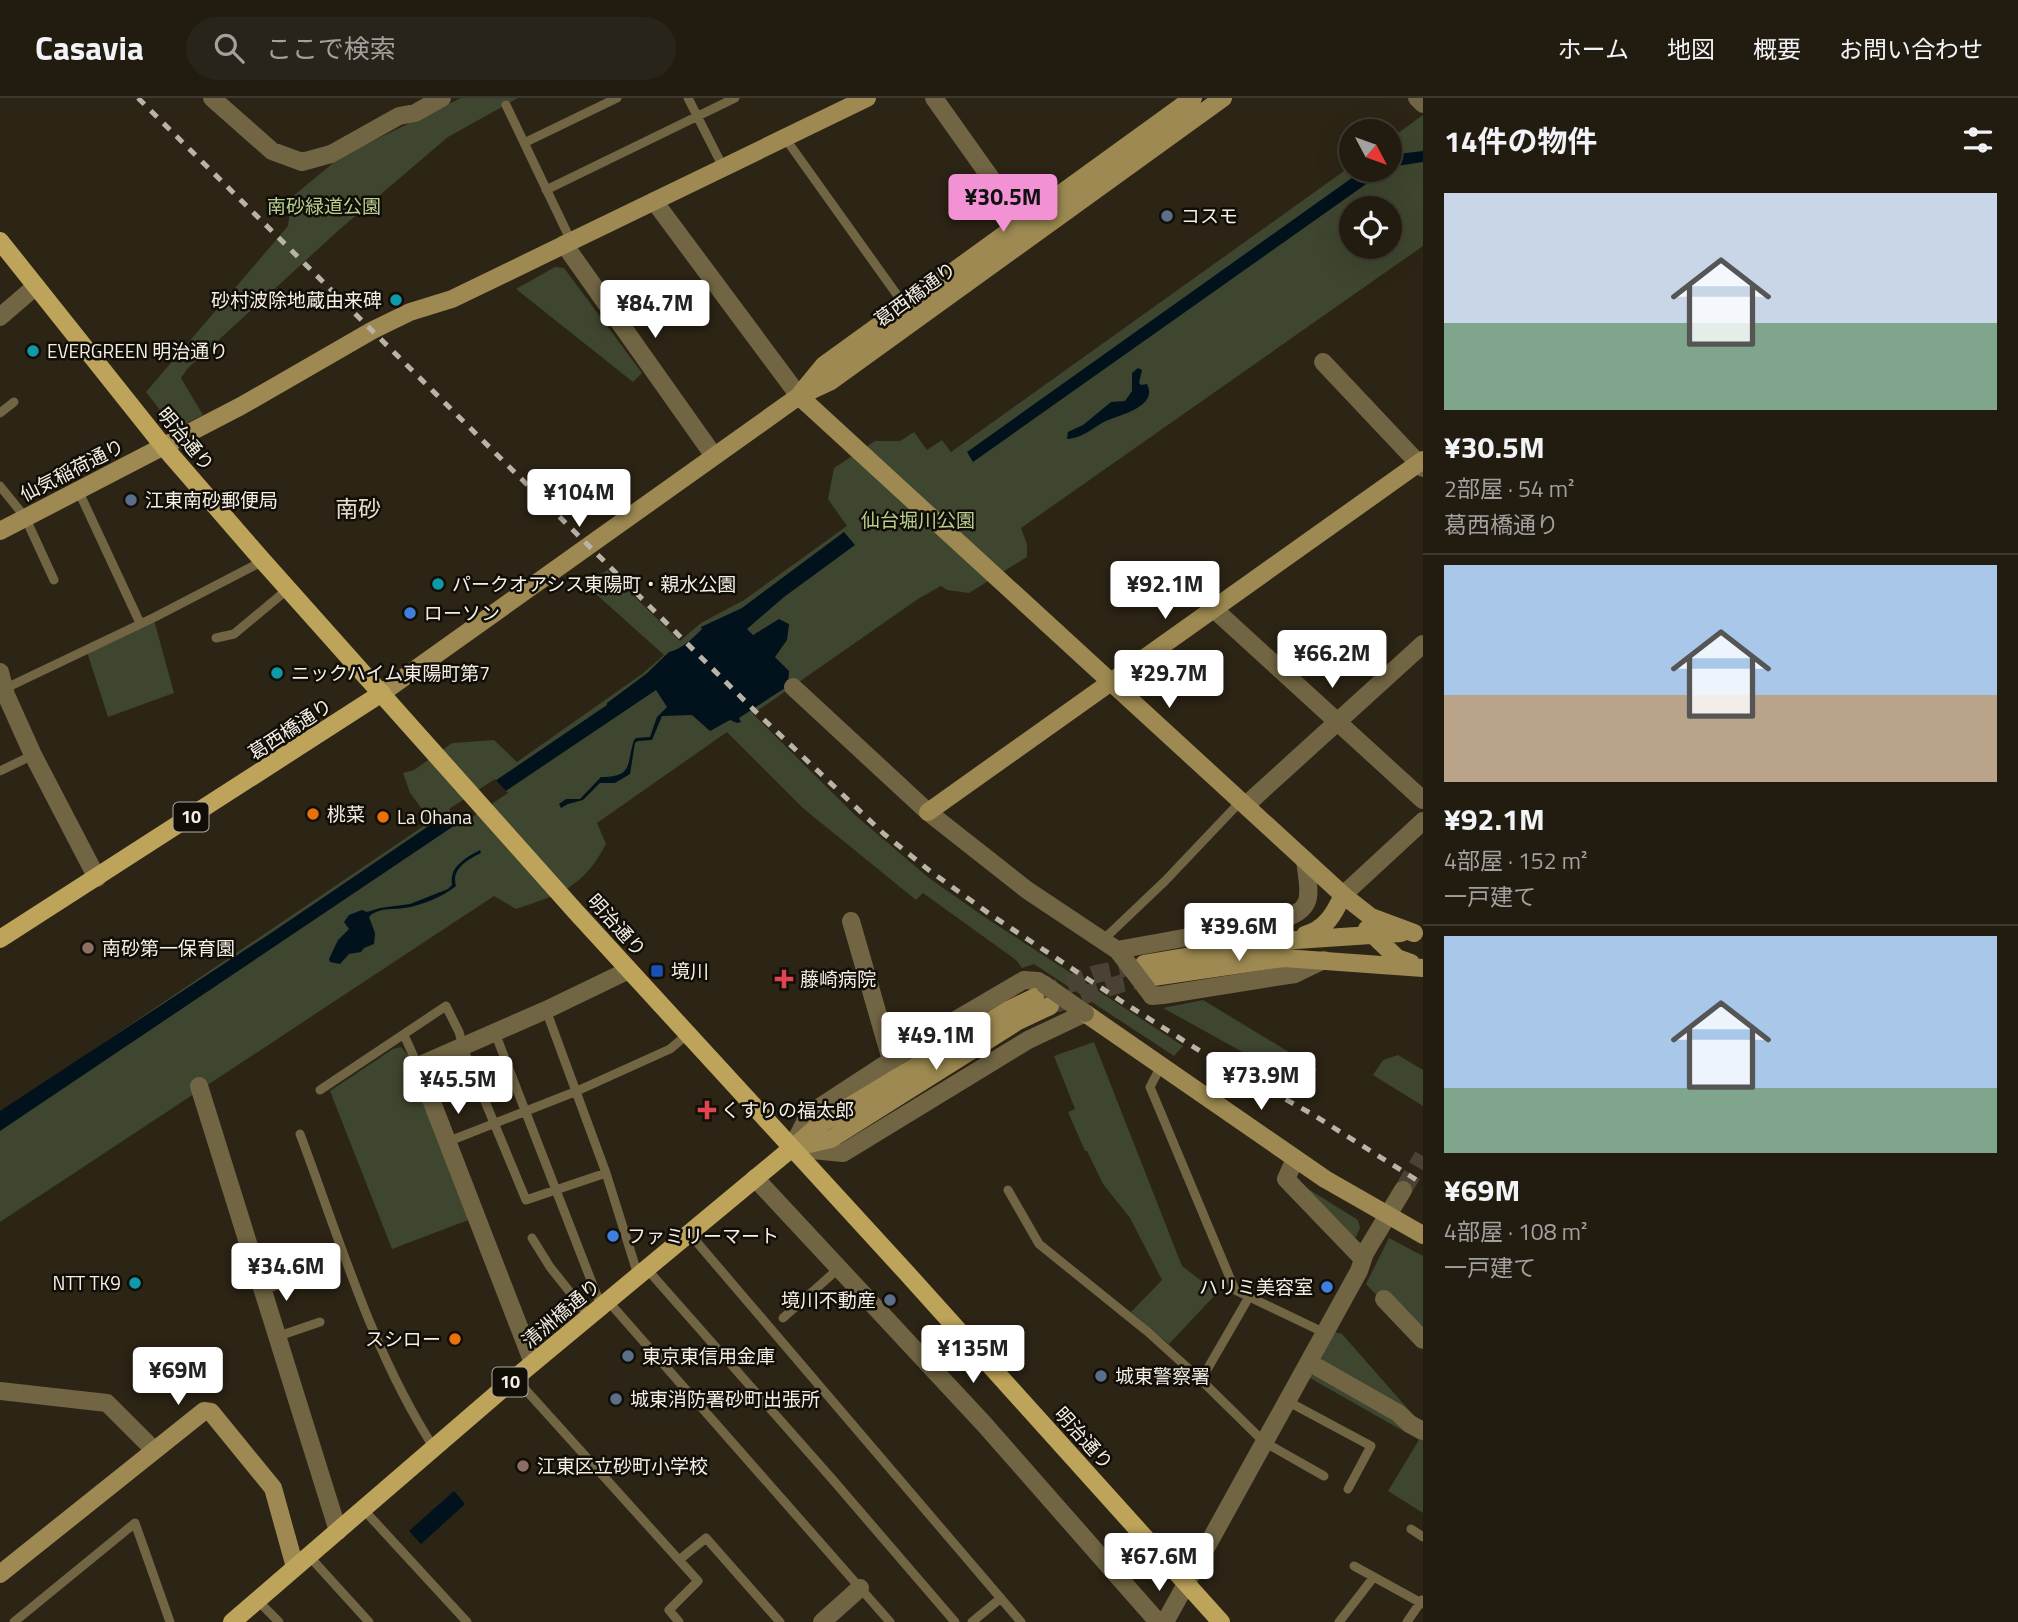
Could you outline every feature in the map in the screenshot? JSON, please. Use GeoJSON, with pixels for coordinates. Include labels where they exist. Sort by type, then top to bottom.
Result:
{"type":"FeatureCollection","features":[{"type":"Feature","properties":{"kind":"main road","name":"明治通り"},"geometry":{"type":"LineString","coordinates":[[0,242],[164,447],[263,561],[576,912],[1221,1622]]}},
{"type":"Feature","properties":{"kind":"main road","name":"葛西橋通り"},"geometry":{"type":"LineString","coordinates":[[0,939],[382,694]]}},
{"type":"Feature","properties":{"kind":"main road","name":"清洲橋通り"},"geometry":{"type":"LineString","coordinates":[[232,1622],[514,1378],[792,1148]]}},
{"type":"Feature","properties":{"kind":"street"},"geometry":{"type":"LineString","coordinates":[[212,98],[272,151],[302,162],[331,155],[399,116],[415,113],[442,98]]}},
{"type":"Feature","properties":{"kind":"street","name":"仙気稲荷通り"},"geometry":{"type":"LineString","coordinates":[[0,531],[164,447],[410,312],[452,299],[867,98]]}},
{"type":"Feature","properties":{"kind":"street"},"geometry":{"type":"LineString","coordinates":[[934,98],[1022,222]]}},
{"type":"Feature","properties":{"kind":"street","name":"葛西橋通り"},"geometry":{"type":"LineString","coordinates":[[799,396],[820,368],[1193,98]]}},
{"type":"Feature","properties":{"kind":"street","name":"葛西橋通り"},"geometry":{"type":"LineString","coordinates":[[382,694],[799,396],[831,381],[1223,98]]}},
{"type":"Feature","properties":{"kind":"street"},"geometry":{"type":"LineString","coordinates":[[1417,98],[1423,104]]}},
{"type":"Feature","properties":{"kind":"street"},"geometry":{"type":"LineString","coordinates":[[654,201],[799,396],[1343,895],[1371,917],[1418,934]]}},
{"type":"Feature","properties":{"kind":"street"},"geometry":{"type":"LineString","coordinates":[[568,243],[714,456]]}},
{"type":"Feature","properties":{"kind":"street"},"geometry":{"type":"LineString","coordinates":[[0,317],[36,286]]}},
{"type":"Feature","properties":{"kind":"street"},"geometry":{"type":"LineString","coordinates":[[928,812],[1421,464],[1323,362]]}},
{"type":"Feature","properties":{"kind":"street"},"geometry":{"type":"LineString","coordinates":[[1215,610],[1423,800]]}},
{"type":"Feature","properties":{"kind":"street"},"geometry":{"type":"LineString","coordinates":[[1244,803],[1423,644]]}},
{"type":"Feature","properties":{"kind":"street"},"geometry":{"type":"LineString","coordinates":[[1,684],[33,755],[97,878]]}},
{"type":"Feature","properties":{"kind":"street"},"geometry":{"type":"LineString","coordinates":[[793,687],[928,812],[1027,890],[1114,949],[1148,976],[1152,996],[1296,974],[1324,960],[1341,945],[1349,929],[1350,914],[1343,895]]}},
{"type":"Feature","properties":{"kind":"street"},"geometry":{"type":"LineString","coordinates":[[1148,976],[1312,933],[1324,926],[1343,895],[1423,821]]}},
{"type":"Feature","properties":{"kind":"street"},"geometry":{"type":"LineString","coordinates":[[1114,949],[1278,921],[1297,915],[1304,908],[1309,895],[1305,860]]}},
{"type":"Feature","properties":{"kind":"street"},"geometry":{"type":"LineString","coordinates":[[1343,895],[1372,934],[1397,958],[1422,967]]}},
{"type":"Feature","properties":{"kind":"street"},"geometry":{"type":"LineString","coordinates":[[851,921],[891,1060]]}},
{"type":"Feature","properties":{"kind":"street"},"geometry":{"type":"LineString","coordinates":[[1281,942],[1372,934],[1418,934]]}},
{"type":"Feature","properties":{"kind":"street"},"geometry":{"type":"LineString","coordinates":[[1324,960],[1422,967]]}},
{"type":"Feature","properties":{"kind":"street"},"geometry":{"type":"LineString","coordinates":[[533,1363],[418,1066],[629,970]]}},
{"type":"Feature","properties":{"kind":"street"},"geometry":{"type":"LineString","coordinates":[[1086,1013],[1028,1040],[843,1153],[792,1148],[809,1114],[929,1035],[1024,980],[1038,981],[1044,996],[1086,1013],[1295,1159],[1423,1235]]}},
{"type":"Feature","properties":{"kind":"street","name":"清洲橋通り"},"geometry":{"type":"LineString","coordinates":[[792,1148],[831,1139],[1018,1021],[1044,996]]}},
{"type":"Feature","properties":{"kind":"street"},"geometry":{"type":"LineString","coordinates":[[199,1086],[338,1531]]}},
{"type":"Feature","properties":{"kind":"street"},"geometry":{"type":"LineString","coordinates":[[1295,1159],[1286,1179],[1363,1259]]}},
{"type":"Feature","properties":{"kind":"street"},"geometry":{"type":"LineString","coordinates":[[755,1178],[984,1424],[1158,1622]]}},
{"type":"Feature","properties":{"kind":"street"},"geometry":{"type":"LineString","coordinates":[[1165,1622],[1359,1271],[1363,1259],[1404,1190]]}},
{"type":"Feature","properties":{"kind":"street"},"geometry":{"type":"LineString","coordinates":[[1384,1298],[1423,1340]]}},
{"type":"Feature","properties":{"kind":"street"},"geometry":{"type":"LineString","coordinates":[[1319,1368],[1398,1413],[1423,1431]]}},
{"type":"Feature","properties":{"kind":"street"},"geometry":{"type":"LineString","coordinates":[[0,1391],[107,1403],[154,1450]]}},
{"type":"Feature","properties":{"kind":"street"},"geometry":{"type":"LineString","coordinates":[[0,1574],[204,1411],[211,1412],[273,1488],[302,1561]]}},
{"type":"Feature","properties":{"kind":"street"},"geometry":{"type":"LineString","coordinates":[[822,1622],[860,1588]]}},
{"type":"Feature","properties":{"kind":"lane"},"geometry":{"type":"LineString","coordinates":[[524,143],[617,98]]}},
{"type":"Feature","properties":{"kind":"lane"},"geometry":{"type":"LineString","coordinates":[[688,98],[723,167]]}},
{"type":"Feature","properties":{"kind":"lane"},"geometry":{"type":"LineString","coordinates":[[546,190],[735,98]]}},
{"type":"Feature","properties":{"kind":"lane"},"geometry":{"type":"LineString","coordinates":[[506,105],[568,243]]}},
{"type":"Feature","properties":{"kind":"lane"},"geometry":{"type":"LineString","coordinates":[[785,138],[905,306]]}},
{"type":"Feature","properties":{"kind":"lane"},"geometry":{"type":"LineString","coordinates":[[0,413],[13,402]]}},
{"type":"Feature","properties":{"kind":"lane"},"geometry":{"type":"LineString","coordinates":[[0,486],[25,517],[54,580]]}},
{"type":"Feature","properties":{"kind":"lane"},"geometry":{"type":"LineString","coordinates":[[78,490],[140,623]]}},
{"type":"Feature","properties":{"kind":"lane"},"geometry":{"type":"LineString","coordinates":[[1,684],[140,623],[263,561]]}},
{"type":"Feature","properties":{"kind":"lane"},"geometry":{"type":"LineString","coordinates":[[216,638],[234,634],[288,589]]}},
{"type":"Feature","properties":{"kind":"lane"},"geometry":{"type":"LineString","coordinates":[[0,771],[33,755]]}},
{"type":"Feature","properties":{"kind":"lane"},"geometry":{"type":"LineString","coordinates":[[1114,949],[1165,881],[1244,803]]}},
{"type":"Feature","properties":{"kind":"lane"},"geometry":{"type":"LineString","coordinates":[[320,1090],[446,1006],[459,1032],[462,1047],[526,1200],[606,1173]]}},
{"type":"Feature","properties":{"kind":"lane"},"geometry":{"type":"LineString","coordinates":[[546,1010],[642,1272],[833,1480],[955,1622]]}},
{"type":"Feature","properties":{"kind":"lane"},"geometry":{"type":"LineString","coordinates":[[495,1033],[599,1307]]}},
{"type":"Feature","properties":{"kind":"lane"},"geometry":{"type":"LineString","coordinates":[[447,1142],[577,1091],[670,1049],[688,1034]]}},
{"type":"Feature","properties":{"kind":"lane"},"geometry":{"type":"LineString","coordinates":[[404,1035],[418,1066]]}},
{"type":"Feature","properties":{"kind":"lane"},"geometry":{"type":"LineString","coordinates":[[1161,1066],[1150,1087],[1235,1290],[1325,1333]]}},
{"type":"Feature","properties":{"kind":"lane"},"geometry":{"type":"LineString","coordinates":[[300,1134],[383,1353],[434,1448]]}},
{"type":"Feature","properties":{"kind":"lane"},"geometry":{"type":"LineString","coordinates":[[1007,1190],[1039,1244],[1148,1332],[1264,1442],[1324,1476]]}},
{"type":"Feature","properties":{"kind":"lane"},"geometry":{"type":"LineString","coordinates":[[689,1233],[1021,1622]]}},
{"type":"Feature","properties":{"kind":"lane"},"geometry":{"type":"LineString","coordinates":[[532,1238],[550,1267],[599,1307],[890,1622]]}},
{"type":"Feature","properties":{"kind":"lane"},"geometry":{"type":"LineString","coordinates":[[783,1318],[838,1269]]}},
{"type":"Feature","properties":{"kind":"lane"},"geometry":{"type":"LineString","coordinates":[[262,1290],[304,1276]]}},
{"type":"Feature","properties":{"kind":"lane"},"geometry":{"type":"LineString","coordinates":[[1201,1380],[1249,1297]]}},
{"type":"Feature","properties":{"kind":"lane"},"geometry":{"type":"LineString","coordinates":[[276,1337],[320,1322]]}},
{"type":"Feature","properties":{"kind":"lane"},"geometry":{"type":"LineString","coordinates":[[514,1378],[698,1581],[669,1611],[679,1622]]}},
{"type":"Feature","properties":{"kind":"lane"},"geometry":{"type":"LineString","coordinates":[[1287,1401],[1371,1446],[1348,1489]]}},
{"type":"Feature","properties":{"kind":"lane"},"geometry":{"type":"LineString","coordinates":[[363,1508],[467,1622]]}},
{"type":"Feature","properties":{"kind":"lane"},"geometry":{"type":"LineString","coordinates":[[14,1622],[135,1523],[170,1622]]}},
{"type":"Feature","properties":{"kind":"lane"},"geometry":{"type":"LineString","coordinates":[[1411,1529],[1423,1537]]}},
{"type":"Feature","properties":{"kind":"lane"},"geometry":{"type":"LineString","coordinates":[[679,1560],[705,1538],[780,1622]]}},
{"type":"Feature","properties":{"kind":"lane"},"geometry":{"type":"LineString","coordinates":[[302,1561],[369,1622]]}},
{"type":"Feature","properties":{"kind":"lane"},"geometry":{"type":"LineString","coordinates":[[1354,1566],[1422,1602],[1407,1622]]}},
{"type":"Feature","properties":{"kind":"lane"},"geometry":{"type":"LineString","coordinates":[[1339,1622],[1373,1578]]}},
{"type":"Feature","properties":{"kind":"lane"},"geometry":{"type":"LineString","coordinates":[[972,1622],[1001,1598]]}},
{"type":"Feature","properties":{"kind":"lane"},"geometry":{"type":"LineString","coordinates":[[257,1600],[279,1622]]}},
{"type":"Feature","properties":{"kind":"green space","name":"南砂緑道公園"},"geometry":{"type":"Polygon","coordinates":[[[461,98],[518,98],[448,137],[340,229],[188,368],[181,378],[203,415],[181,426],[170,423],[146,392],[288,226],[292,197],[350,152],[461,98]]]}},
{"type":"Feature","properties":{"kind":"green space","name":"仙台堀川公園"},"geometry":{"type":"Polygon","coordinates":[[[1423,115],[1423,246],[1021,528],[1027,544],[1027,557],[969,593],[947,590],[941,586],[918,599],[753,714],[855,815],[929,878],[1183,1046],[1174,1056],[1034,964],[1022,968],[1016,960],[923,893],[916,900],[804,809],[727,732],[597,823],[606,844],[588,871],[569,887],[516,909],[494,896],[0,1222],[0,1113],[431,821],[410,793],[403,773],[414,770],[452,743],[494,740],[517,762],[642,674],[664,655],[587,586],[607,570],[680,641],[701,623],[744,600],[847,526],[828,499],[834,468],[875,441],[900,441],[914,432],[927,450],[942,440],[951,452],[1339,175],[1339,182],[1402,182],[1402,130],[1423,115]]]}},
{"type":"Feature","properties":{"kind":"green space"},"geometry":{"type":"Polygon","coordinates":[[[555,267],[564,268],[642,373],[633,382],[516,289],[555,267]]]}},
{"type":"Feature","properties":{"kind":"green space"},"geometry":{"type":"Polygon","coordinates":[[[154,620],[174,693],[108,717],[87,652],[154,620]]]}},
{"type":"Feature","properties":{"kind":"green space"},"geometry":{"type":"Polygon","coordinates":[[[1203,1000],[1317,1069],[1306,1087],[1163,1008],[1203,1000]]]}},
{"type":"Feature","properties":{"kind":"green space"},"geometry":{"type":"Polygon","coordinates":[[[1094,1042],[1182,1266],[1217,1293],[1169,1344],[1131,1312],[1162,1280],[1130,1218],[1103,1184],[1085,1151],[1068,1112],[1075,1109],[1054,1056],[1094,1042]]]}},
{"type":"Feature","properties":{"kind":"green space"},"geometry":{"type":"Polygon","coordinates":[[[401,1047],[408,1055],[471,1219],[392,1249],[330,1091],[393,1049],[401,1047]]]}},
{"type":"Feature","properties":{"kind":"green space"},"geometry":{"type":"Polygon","coordinates":[[[1398,1055],[1423,1070],[1423,1106],[1373,1075],[1383,1060],[1398,1055]]]}},
{"type":"Feature","properties":{"kind":"green space"},"geometry":{"type":"Polygon","coordinates":[[[1294,1180],[1358,1220],[1360,1228],[1356,1237],[1348,1237],[1294,1180]]]}},
{"type":"Feature","properties":{"kind":"green space"},"geometry":{"type":"Polygon","coordinates":[[[1389,1238],[1423,1256],[1423,1344],[1366,1284],[1389,1238]]]}},
{"type":"Feature","properties":{"kind":"green space"},"geometry":{"type":"Polygon","coordinates":[[[1335,1332],[1342,1334],[1423,1426],[1423,1513],[1388,1491],[1419,1440],[1310,1378],[1335,1332]]]}},
{"type":"Feature","properties":{"kind":"water"},"geometry":{"type":"Polygon","coordinates":[[[1423,151],[1423,162],[1402,165],[1402,154],[1423,151]]]}},
{"type":"Feature","properties":{"kind":"water"},"geometry":{"type":"Polygon","coordinates":[[[1346,182],[1369,182],[1349,196],[1339,196],[1339,203],[973,462],[967,452],[1346,182]]]}},
{"type":"Feature","properties":{"kind":"water"},"geometry":{"type":"Polygon","coordinates":[[[1138,368],[1142,370],[1139,383],[1147,384],[1149,392],[1142,405],[1082,435],[1067,439],[1068,432],[1083,425],[1111,402],[1125,401],[1132,391],[1132,373],[1138,368]]]}},
{"type":"Feature","properties":{"kind":"water"},"geometry":{"type":"Polygon","coordinates":[[[844,532],[855,545],[784,597],[747,629],[753,635],[779,619],[789,624],[787,640],[775,657],[789,671],[788,686],[739,718],[741,722],[730,720],[710,731],[692,715],[662,716],[652,740],[635,743],[630,774],[615,783],[600,783],[583,800],[561,808],[559,804],[566,799],[580,799],[601,777],[624,772],[634,740],[650,737],[657,717],[667,707],[656,690],[0,1131],[0,1111],[274,931],[607,705],[669,652],[691,639],[701,627],[742,608],[844,532]]]}},
{"type":"Feature","properties":{"kind":"water"},"geometry":{"type":"Polygon","coordinates":[[[480,850],[481,853],[458,870],[456,886],[425,903],[381,910],[373,914],[369,917],[375,933],[374,944],[361,952],[349,954],[340,964],[330,962],[338,940],[349,929],[344,922],[349,915],[362,910],[367,912],[410,904],[448,889],[452,885],[456,868],[480,850]]]}},
{"type":"Feature","properties":{"kind":"water"},"geometry":{"type":"Polygon","coordinates":[[[454,1491],[465,1504],[421,1544],[409,1531],[454,1491]]]}},
{"type":"Feature","properties":{"kind":"pier"},"geometry":{"type":"Polygon","coordinates":[[[495,779],[508,793],[462,824],[449,809],[495,779]]]}},
{"type":"Feature","properties":{"kind":"tunnel"},"geometry":{"type":"LineString","coordinates":[[1042,994],[1096,974],[1142,964]]}},
{"type":"Feature","properties":{"kind":"tunnel"},"geometry":{"type":"LineString","coordinates":[[1055,1004],[1123,983],[1153,977]]}},
{"type":"Feature","properties":{"kind":"tunnel"},"geometry":{"type":"LineString","coordinates":[[1403,1190],[1423,1156]]}},
{"type":"Feature","properties":{"kind":"railway"},"geometry":{"type":"LineString","coordinates":[[138,98],[756,712],[884,834],[991,915],[1121,1001],[1208,1056],[1312,1114],[1423,1184]]}},
{"type":"Feature","properties":{"kind":"place","name":"コスモ"},"geometry":{"type":"Point","coordinates":[1167,216]}},
{"type":"Feature","properties":{"kind":"place","name":"砂村波除地蔵由来碑"},"geometry":{"type":"Point","coordinates":[396,300]}},
{"type":"Feature","properties":{"kind":"place","name":"EVERGREEN 明治通り"},"geometry":{"type":"Point","coordinates":[33,351]}},
{"type":"Feature","properties":{"kind":"place","name":"江東南砂郵便局"},"geometry":{"type":"Point","coordinates":[131,500]}},
{"type":"Feature","properties":{"kind":"place","name":"パークオアシス東陽町・親水公園"},"geometry":{"type":"Point","coordinates":[438,584]}},
{"type":"Feature","properties":{"kind":"place","name":"ローソン"},"geometry":{"type":"Point","coordinates":[410,613]}},
{"type":"Feature","properties":{"kind":"place","name":"ニックハイム東陽町第7"},"geometry":{"type":"Point","coordinates":[277,673]}},
{"type":"Feature","properties":{"kind":"place","name":"桃菜"},"geometry":{"type":"Point","coordinates":[313,814]}},
{"type":"Feature","properties":{"kind":"place","name":"La Ohana"},"geometry":{"type":"Point","coordinates":[383,817]}},
{"type":"Feature","properties":{"kind":"place","name":"南砂第一保育園"},"geometry":{"type":"Point","coordinates":[88,948]}},
{"type":"Feature","properties":{"kind":"place","name":"境川"},"geometry":{"type":"Point","coordinates":[657,971]}},
{"type":"Feature","properties":{"kind":"place","name":"藤崎病院"},"geometry":{"type":"Point","coordinates":[784,979]}},
{"type":"Feature","properties":{"kind":"place","name":"くすりの福太郎"},"geometry":{"type":"Point","coordinates":[707,1110]}},
{"type":"Feature","properties":{"kind":"place","name":"ファミリーマート"},"geometry":{"type":"Point","coordinates":[613,1236]}},
{"type":"Feature","properties":{"kind":"place","name":"NTT TK9"},"geometry":{"type":"Point","coordinates":[135,1283]}},
{"type":"Feature","properties":{"kind":"place","name":"ハリミ美容室"},"geometry":{"type":"Point","coordinates":[1327,1287]}},
{"type":"Feature","properties":{"kind":"place","name":"境川不動産"},"geometry":{"type":"Point","coordinates":[890,1300]}},
{"type":"Feature","properties":{"kind":"place","name":"スシロー"},"geometry":{"type":"Point","coordinates":[455,1339]}},
{"type":"Feature","properties":{"kind":"place","name":"東京東信用金庫"},"geometry":{"type":"Point","coordinates":[628,1356]}},
{"type":"Feature","properties":{"kind":"place","name":"城東警察署"},"geometry":{"type":"Point","coordinates":[1101,1376]}},
{"type":"Feature","properties":{"kind":"place","name":"城東消防署砂町出張所"},"geometry":{"type":"Point","coordinates":[616,1399]}},
{"type":"Feature","properties":{"kind":"place","name":"江東区立砂町小学校"},"geometry":{"type":"Point","coordinates":[523,1466]}},
{"type":"Feature","properties":{"kind":"district","name":"南砂"},"geometry":{"type":"Point","coordinates":[358,509]}}]}
